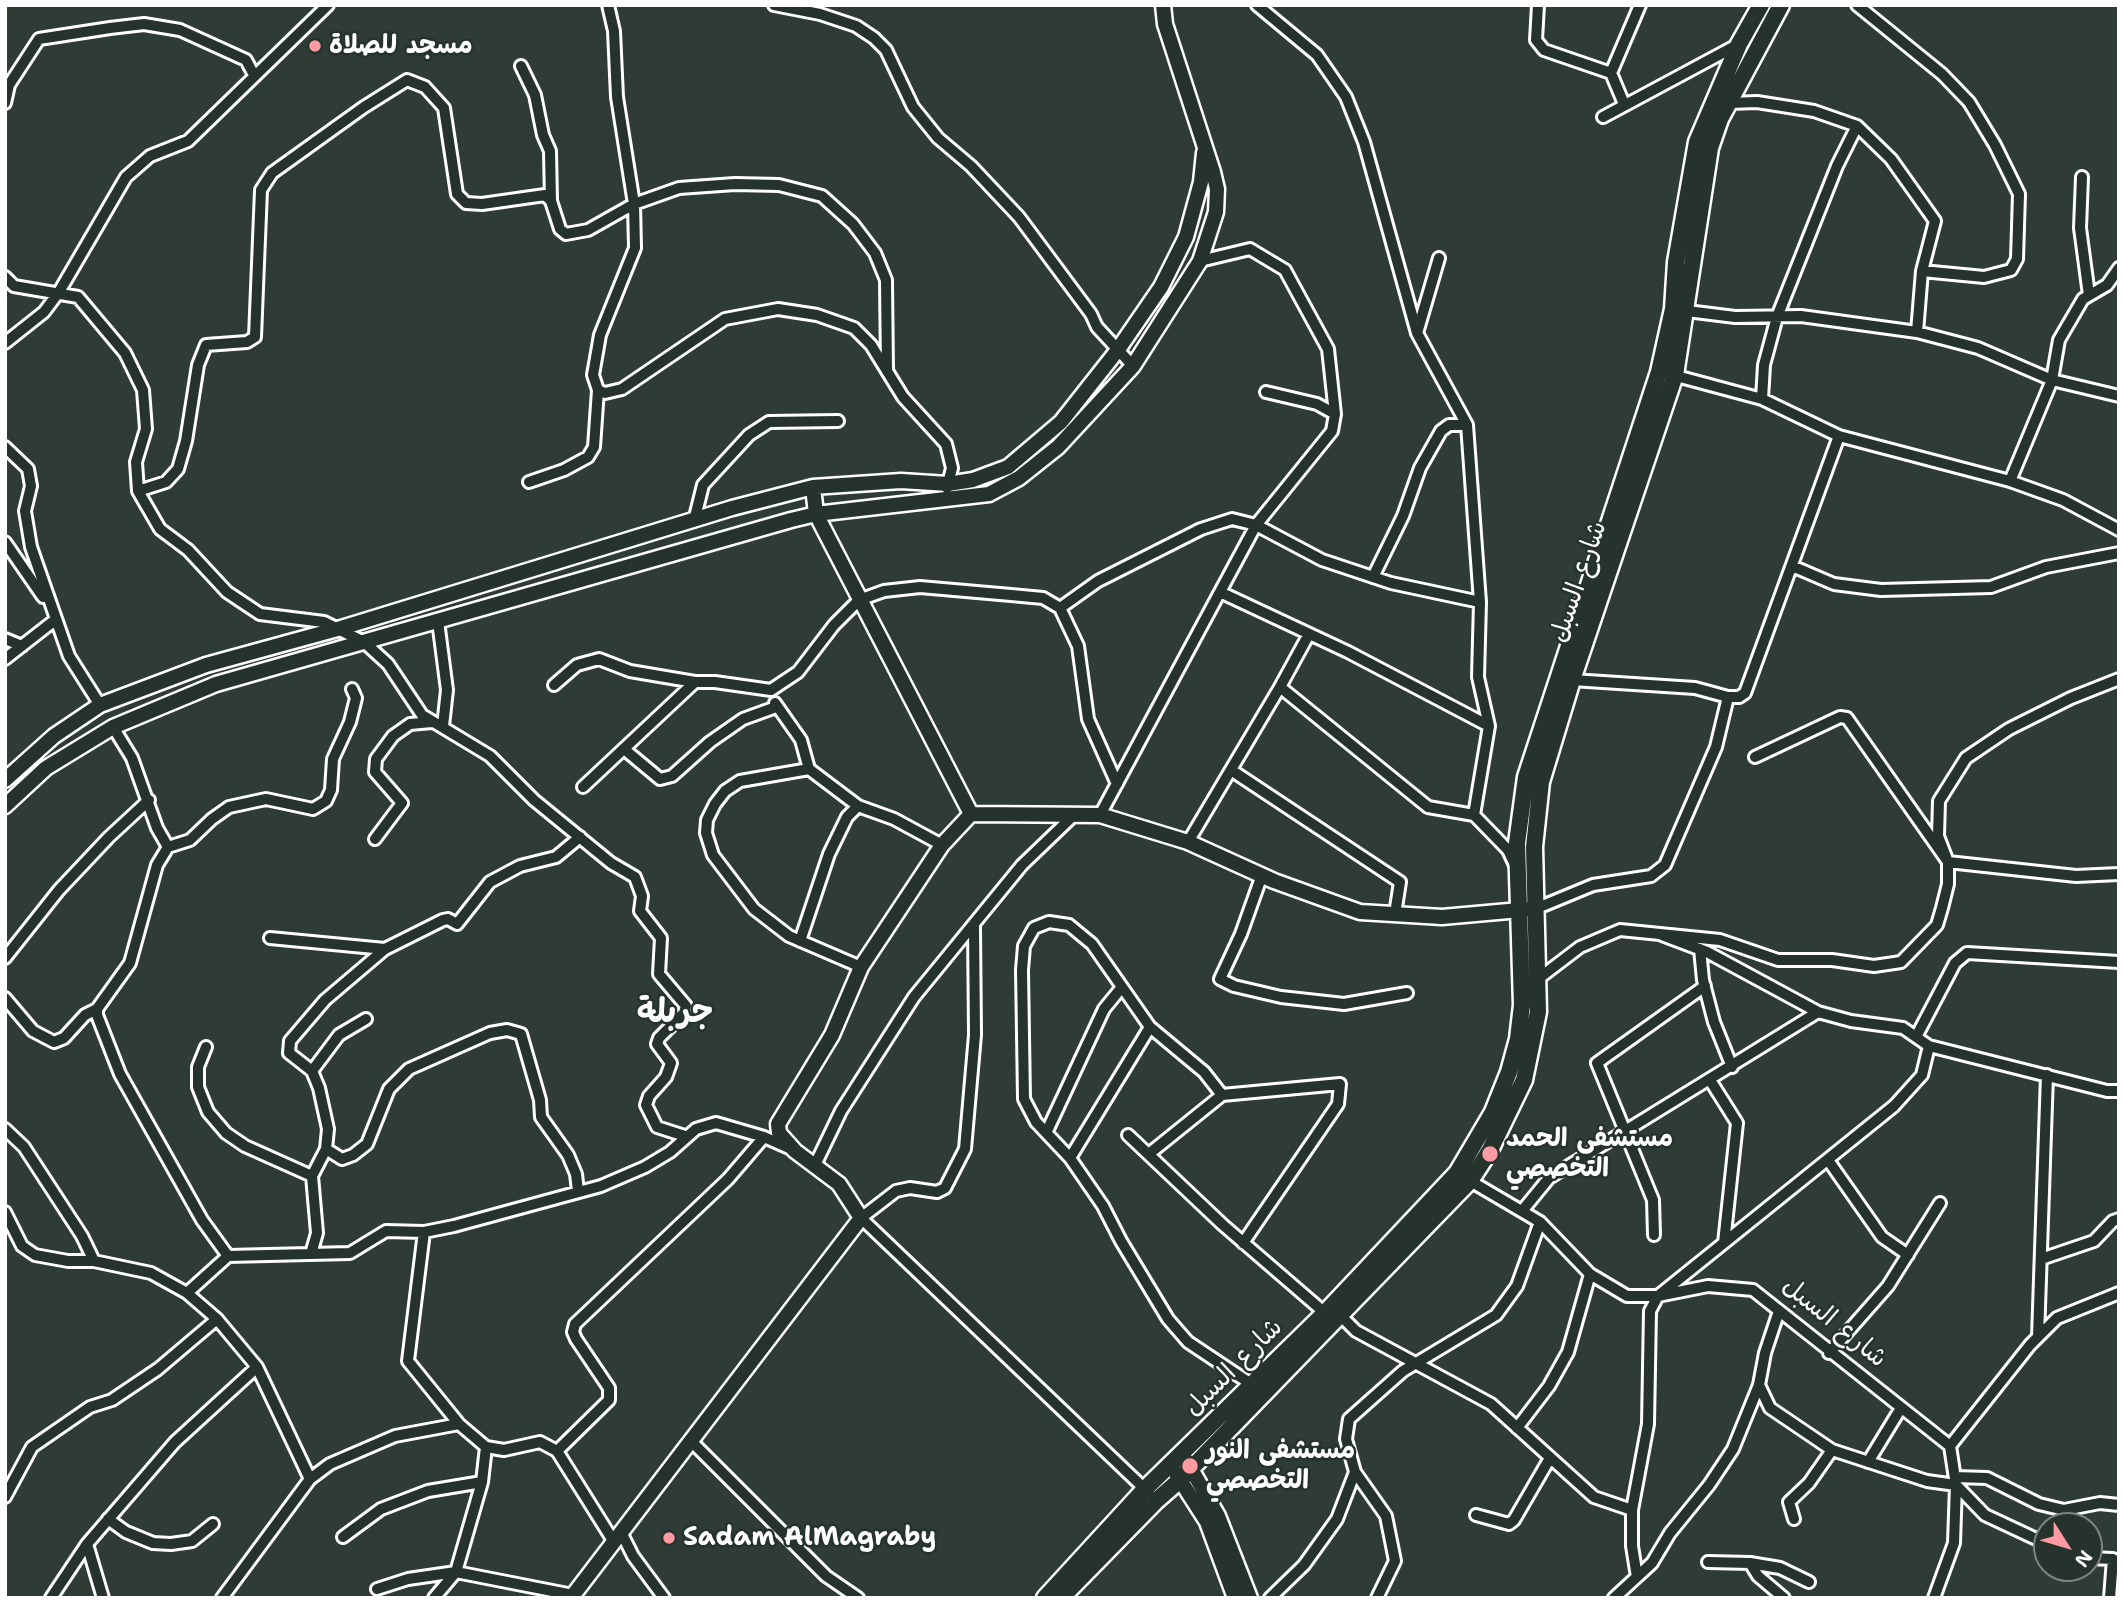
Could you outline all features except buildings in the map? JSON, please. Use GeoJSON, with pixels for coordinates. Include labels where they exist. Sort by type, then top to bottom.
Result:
{"type":"FeatureCollection","features":[{"type":"Feature","properties":{"kind":"main road","name":"شارع السبل"},"geometry":{"type":"LineString","coordinates":[[1680,310],[1676,262],[1697,142],[1739,44],[1761,5]]}},
{"type":"Feature","properties":{"kind":"main road","name":"شارع السبل"},"geometry":{"type":"LineString","coordinates":[[1045,1598],[1181,1467],[1490,1150],[1524,1080],[1538,1012],[1534,847],[1541,782],[1667,374],[1710,148],[1729,103],[1781,5]]}},
{"type":"Feature","properties":{"kind":"main road","name":"شارع السبل"},"geometry":{"type":"LineString","coordinates":[[1464,1177],[1510,1072],[1518,1039],[1522,1004],[1518,910],[1519,818],[1526,777],[1667,374]]}},
{"type":"Feature","properties":{"kind":"main road","name":"شارع السبل"},"geometry":{"type":"LineString","coordinates":[[1181,1467],[1251,1384],[1332,1314]]}},
{"type":"Feature","properties":{"kind":"main road","name":"شارع السبل"},"geometry":{"type":"LineString","coordinates":[[1061,1598],[1151,1495]]}},
{"type":"Feature","properties":{"kind":"street"},"geometry":{"type":"LineString","coordinates":[[5,343],[44,312],[59,292],[126,177],[149,156],[188,141],[214,119],[254,75],[328,5]]}},
{"type":"Feature","properties":{"kind":"street"},"geometry":{"type":"LineString","coordinates":[[529,482],[564,470],[588,457],[594,447],[598,390],[593,375],[600,335],[635,248],[634,204],[617,97],[614,31],[608,5]]}},
{"type":"Feature","properties":{"kind":"street"},"geometry":{"type":"LineString","coordinates":[[774,5],[856,26],[886,50],[913,107],[938,138],[971,166],[1019,217],[1091,314],[1097,327],[1133,366]]}},
{"type":"Feature","properties":{"kind":"street"},"geometry":{"type":"LineString","coordinates":[[5,806],[46,768],[113,727],[216,684],[816,514],[989,494],[1019,478],[1058,447],[1133,366],[1200,261],[1216,212],[1217,189],[1192,99],[1166,24],[1163,5]]}},
{"type":"Feature","properties":{"kind":"street"},"geometry":{"type":"LineString","coordinates":[[1257,5],[1317,55],[1346,97],[1364,142],[1417,333],[1467,425],[1480,602],[1478,677],[1489,726],[1474,815]]}},
{"type":"Feature","properties":{"kind":"street"},"geometry":{"type":"LineString","coordinates":[[1538,5],[1534,19],[1536,40],[1544,50],[1611,73]]}},
{"type":"Feature","properties":{"kind":"street"},"geometry":{"type":"LineString","coordinates":[[1624,104],[1611,73],[1640,5]]}},
{"type":"Feature","properties":{"kind":"street"},"geometry":{"type":"LineString","coordinates":[[1857,5],[1942,74],[1969,102],[1995,145],[2019,194],[2017,259],[2011,270],[1984,277],[1922,271]]}},
{"type":"Feature","properties":{"kind":"street"},"geometry":{"type":"LineString","coordinates":[[5,103],[9,85],[39,39],[110,27],[144,24],[180,30],[246,60],[254,75]]}},
{"type":"Feature","properties":{"kind":"street"},"geometry":{"type":"LineString","coordinates":[[1603,117],[1739,44]]}},
{"type":"Feature","properties":{"kind":"street"},"geometry":{"type":"LineString","coordinates":[[521,66],[535,94],[543,135],[550,151],[551,201],[559,229],[566,234],[588,230],[634,204],[679,188],[735,184],[779,185],[822,196],[875,253],[886,280],[887,371]]}},
{"type":"Feature","properties":{"kind":"street"},"geometry":{"type":"LineString","coordinates":[[138,491],[166,482],[177,468],[186,440],[203,349],[213,342],[247,342],[254,338],[261,190],[272,173],[364,107],[407,80],[425,88],[444,108],[457,194],[466,203],[482,204],[545,194],[551,201]]}},
{"type":"Feature","properties":{"kind":"street"},"geometry":{"type":"LineString","coordinates":[[1729,103],[1758,102],[1814,111],[1857,126],[1891,159],[1935,220],[1922,271],[1917,331]]}},
{"type":"Feature","properties":{"kind":"street"},"geometry":{"type":"LineString","coordinates":[[1762,399],[1765,365],[1776,317],[1837,166],[1857,126]]}},
{"type":"Feature","properties":{"kind":"street"},"geometry":{"type":"LineString","coordinates":[[5,780],[54,736],[100,705],[206,665],[341,628],[813,487],[901,481],[948,484],[973,480],[1008,467],[1061,422],[1118,351],[1161,287],[1186,237],[1201,182],[1205,152]]}},
{"type":"Feature","properties":{"kind":"street"},"geometry":{"type":"LineString","coordinates":[[2082,177],[2080,228],[2089,295]]}},
{"type":"Feature","properties":{"kind":"street"},"geometry":{"type":"LineString","coordinates":[[1100,815],[1256,526],[1332,431],[1335,414],[1328,349],[1285,270],[1250,250],[1200,261]]}},
{"type":"Feature","properties":{"kind":"street"},"geometry":{"type":"LineString","coordinates":[[1417,333],[1439,258]]}},
{"type":"Feature","properties":{"kind":"street"},"geometry":{"type":"LineString","coordinates":[[2010,481],[2052,380],[2059,340],[2083,299],[2108,285],[2119,268]]}},
{"type":"Feature","properties":{"kind":"street"},"geometry":{"type":"LineString","coordinates":[[5,277],[14,286],[59,292],[78,298],[125,353],[143,390],[146,429],[136,462],[138,491],[160,529],[188,550],[227,592],[260,614],[324,622],[365,642],[388,664],[408,698],[437,724],[490,756],[534,800],[611,863],[635,877],[642,896],[640,911],[661,938],[659,974],[686,1006],[684,1013],[659,1038],[657,1044],[671,1063],[666,1077],[649,1097],[646,1105],[657,1127],[685,1136]]}},
{"type":"Feature","properties":{"kind":"street"},"geometry":{"type":"LineString","coordinates":[[598,390],[606,393],[622,388],[725,319],[778,309],[817,315],[854,328],[871,345],[903,397],[946,443],[952,468],[944,500]]}},
{"type":"Feature","properties":{"kind":"street"},"geometry":{"type":"LineString","coordinates":[[1680,310],[1735,317],[1801,316],[1917,331],[1978,348],[2052,380],[2119,396]]}},
{"type":"Feature","properties":{"kind":"street"},"geometry":{"type":"LineString","coordinates":[[1667,374],[1762,399],[1839,436],[2010,481],[2063,500],[2119,530]]}},
{"type":"Feature","properties":{"kind":"street"},"geometry":{"type":"LineString","coordinates":[[1266,391],[1317,404],[1335,414]]}},
{"type":"Feature","properties":{"kind":"street"},"geometry":{"type":"LineString","coordinates":[[694,521],[703,485],[749,435],[769,422],[838,421]]}},
{"type":"Feature","properties":{"kind":"street"},"geometry":{"type":"LineString","coordinates":[[1373,577],[1403,516],[1420,468],[1441,431],[1448,425],[1467,425]]}},
{"type":"Feature","properties":{"kind":"street"},"geometry":{"type":"LineString","coordinates":[[1572,680],[1695,688],[1728,697],[1739,697],[1745,693],[1839,436]]}},
{"type":"Feature","properties":{"kind":"street"},"geometry":{"type":"LineString","coordinates":[[5,447],[28,469],[31,486],[25,510],[31,547],[69,656],[100,705]]}},
{"type":"Feature","properties":{"kind":"street"},"geometry":{"type":"LineString","coordinates":[[813,487],[816,514],[971,814]]}},
{"type":"Feature","properties":{"kind":"street"},"geometry":{"type":"LineString","coordinates":[[1060,608],[1098,580],[1202,529],[1231,519],[1256,526],[1322,560],[1373,577],[1480,602]]}},
{"type":"Feature","properties":{"kind":"street"},"geometry":{"type":"LineString","coordinates":[[5,542],[51,608]]}},
{"type":"Feature","properties":{"kind":"street"},"geometry":{"type":"LineString","coordinates":[[1792,566],[1835,584],[1881,590],[1991,587],[2046,567],[2119,553]]}},
{"type":"Feature","properties":{"kind":"street"},"geometry":{"type":"LineString","coordinates":[[554,685],[577,665],[599,659],[630,671],[695,682],[771,690],[798,673],[834,625],[859,600],[884,591],[920,587],[1043,598],[1060,608],[1078,646],[1087,719],[1117,784]]}},
{"type":"Feature","properties":{"kind":"street"},"geometry":{"type":"LineString","coordinates":[[1222,593],[1489,726]]}},
{"type":"Feature","properties":{"kind":"street"},"geometry":{"type":"LineString","coordinates":[[5,659],[55,620]]}},
{"type":"Feature","properties":{"kind":"street"},"geometry":{"type":"LineString","coordinates":[[437,724],[447,690],[438,621]]}},
{"type":"Feature","properties":{"kind":"street"},"geometry":{"type":"LineString","coordinates":[[1188,842],[1309,634]]}},
{"type":"Feature","properties":{"kind":"street"},"geometry":{"type":"LineString","coordinates":[[5,639],[22,646]]}},
{"type":"Feature","properties":{"kind":"street"},"geometry":{"type":"LineString","coordinates":[[1538,979],[1580,947],[1620,930],[1720,940],[1777,960],[1832,960],[1874,966],[1901,962],[1937,925],[1948,884],[1948,862],[1938,836],[1939,801],[1966,758],[2009,729],[2071,698],[2119,680]]}},
{"type":"Feature","properties":{"kind":"street"},"geometry":{"type":"LineString","coordinates":[[583,787],[695,682]]}},
{"type":"Feature","properties":{"kind":"street"},"geometry":{"type":"LineString","coordinates":[[1280,687],[1428,807],[1474,815],[1508,850],[1518,873]]}},
{"type":"Feature","properties":{"kind":"street"},"geometry":{"type":"LineString","coordinates":[[5,998],[33,1031],[54,1042],[64,1038],[85,1015],[97,1009],[130,963],[157,864],[168,847],[191,840],[229,807],[266,799],[313,809],[326,801],[331,790],[333,759],[350,722],[356,698],[352,689]]}},
{"type":"Feature","properties":{"kind":"street"},"geometry":{"type":"LineString","coordinates":[[771,690],[776,707],[801,740],[809,769],[858,806],[894,819],[942,845]]}},
{"type":"Feature","properties":{"kind":"street"},"geometry":{"type":"LineString","coordinates":[[795,1151],[779,1133],[778,1124],[832,1035],[861,967],[942,845],[971,814],[1100,815],[1188,842],[1262,876],[1360,912],[1442,917],[1535,909],[1593,885],[1651,876],[1665,866],[1716,747],[1728,697]]}},
{"type":"Feature","properties":{"kind":"street"},"geometry":{"type":"LineString","coordinates":[[624,749],[660,779],[672,776],[710,742],[743,719],[776,707]]}},
{"type":"Feature","properties":{"kind":"street"},"geometry":{"type":"LineString","coordinates":[[1755,757],[1840,717],[1847,718],[1948,862],[2076,876],[2119,874]]}},
{"type":"Feature","properties":{"kind":"street"},"geometry":{"type":"LineString","coordinates":[[375,839],[402,803],[375,772],[376,759],[393,736],[410,724],[437,724]]}},
{"type":"Feature","properties":{"kind":"street"},"geometry":{"type":"LineString","coordinates":[[113,727],[132,758],[157,828],[168,847]]}},
{"type":"Feature","properties":{"kind":"street"},"geometry":{"type":"LineString","coordinates":[[809,769],[740,780],[725,791],[707,820],[706,833],[713,855],[754,909],[800,941],[861,967]]}},
{"type":"Feature","properties":{"kind":"street"},"geometry":{"type":"LineString","coordinates":[[1231,770],[1400,882],[1395,914]]}},
{"type":"Feature","properties":{"kind":"street"},"geometry":{"type":"LineString","coordinates":[[5,958],[108,837],[149,800]]}},
{"type":"Feature","properties":{"kind":"street"},"geometry":{"type":"LineString","coordinates":[[800,941],[829,854],[847,817],[858,806]]}},
{"type":"Feature","properties":{"kind":"street"},"geometry":{"type":"LineString","coordinates":[[815,1165],[841,1111],[892,1028],[1022,865],[1073,816]]}},
{"type":"Feature","properties":{"kind":"street"},"geometry":{"type":"LineString","coordinates":[[311,1254],[317,1233],[312,1177],[326,1149],[328,1129],[319,1088],[312,1071],[289,1053],[290,1041],[325,1000],[384,949],[443,920],[448,919],[457,924],[490,882],[520,866],[556,857],[580,837]]}},
{"type":"Feature","properties":{"kind":"street"},"geometry":{"type":"LineString","coordinates":[[1262,876],[1220,979],[1234,986],[1280,997],[1343,1004],[1407,993]]}},
{"type":"Feature","properties":{"kind":"street"},"geometry":{"type":"LineString","coordinates":[[1222,1095],[1204,1072],[1150,1027],[1093,944],[1069,925],[1049,922],[1034,928],[1024,946],[1024,1099],[1036,1122],[1070,1158],[1103,1206],[1168,1319],[1188,1342],[1251,1384]]}},
{"type":"Feature","properties":{"kind":"street"},"geometry":{"type":"LineString","coordinates":[[377,1589],[408,1578],[456,1572],[572,1596],[861,1218],[897,1192],[910,1188],[937,1192],[945,1188],[965,1149],[970,1125],[975,1035],[974,927]]}},
{"type":"Feature","properties":{"kind":"street"},"geometry":{"type":"LineString","coordinates":[[1661,934],[1700,949],[1818,1013],[1851,1021],[1903,1028],[1929,1046],[2107,1091],[2119,1091]]}},
{"type":"Feature","properties":{"kind":"street"},"geometry":{"type":"LineString","coordinates":[[270,938],[384,949]]}},
{"type":"Feature","properties":{"kind":"street"},"geometry":{"type":"LineString","coordinates":[[1700,949],[1714,1022],[1732,1066]]}},
{"type":"Feature","properties":{"kind":"street"},"geometry":{"type":"LineString","coordinates":[[1916,1037],[1955,963],[1967,953],[2119,962]]}},
{"type":"Feature","properties":{"kind":"street"},"geometry":{"type":"LineString","coordinates":[[1654,1235],[1653,1200],[1597,1063],[1705,986]]}},
{"type":"Feature","properties":{"kind":"street"},"geometry":{"type":"LineString","coordinates":[[1047,1131],[1104,1009],[1122,988]]}},
{"type":"Feature","properties":{"kind":"street"},"geometry":{"type":"LineString","coordinates":[[97,1009],[120,1074],[202,1220],[228,1256]]}},
{"type":"Feature","properties":{"kind":"street"},"geometry":{"type":"LineString","coordinates":[[1522,1212],[1549,1178],[1818,1013]]}},
{"type":"Feature","properties":{"kind":"street"},"geometry":{"type":"LineString","coordinates":[[312,1071],[339,1035],[366,1019]]}},
{"type":"Feature","properties":{"kind":"street"},"geometry":{"type":"LineString","coordinates":[[1070,1158],[1150,1027]]}},
{"type":"Feature","properties":{"kind":"street"},"geometry":{"type":"LineString","coordinates":[[326,1149],[342,1159],[353,1156],[367,1144],[389,1089],[409,1069],[490,1033],[507,1030],[521,1034],[537,1088],[541,1116],[568,1155],[579,1191]]}},
{"type":"Feature","properties":{"kind":"street"},"geometry":{"type":"LineString","coordinates":[[206,1046],[198,1067],[198,1087],[208,1112],[226,1133],[245,1146],[312,1177]]}},
{"type":"Feature","properties":{"kind":"street"},"geometry":{"type":"LineString","coordinates":[[1637,1577],[1632,1546],[1632,1510],[1648,1424],[1650,1311],[1658,1296],[1894,1106],[1922,1075],[1929,1046]]}},
{"type":"Feature","properties":{"kind":"street"},"geometry":{"type":"LineString","coordinates":[[2038,1337],[2047,1075]]}},
{"type":"Feature","properties":{"kind":"street"},"geometry":{"type":"LineString","coordinates":[[1710,1080],[1737,1123],[1724,1243]]}},
{"type":"Feature","properties":{"kind":"street"},"geometry":{"type":"LineString","coordinates":[[1150,1153],[1222,1095],[1340,1084],[1338,1104],[1243,1243]]}},
{"type":"Feature","properties":{"kind":"street"},"geometry":{"type":"LineString","coordinates":[[187,1293],[228,1256],[350,1254],[386,1231],[424,1232],[601,1186],[645,1167],[670,1152],[685,1136],[716,1124],[764,1137],[795,1151],[839,1184],[861,1218],[1151,1495]]}},
{"type":"Feature","properties":{"kind":"street"},"geometry":{"type":"LineString","coordinates":[[5,1129],[24,1147],[82,1236],[94,1261]]}},
{"type":"Feature","properties":{"kind":"street"},"geometry":{"type":"LineString","coordinates":[[1128,1135],[1243,1243],[1332,1314],[1356,1331],[1490,1404],[1594,1497],[1632,1510]]}},
{"type":"Feature","properties":{"kind":"street"},"geometry":{"type":"LineString","coordinates":[[557,1451],[609,1400],[610,1388],[576,1339],[573,1332],[575,1324],[729,1179],[764,1137]]}},
{"type":"Feature","properties":{"kind":"street"},"geometry":{"type":"LineString","coordinates":[[1828,1160],[1882,1237],[1908,1255]]}},
{"type":"Feature","properties":{"kind":"street","name":"شارع السبل"},"geometry":{"type":"LineString","coordinates":[[1464,1177],[1541,1222],[1590,1274],[1627,1296],[1658,1296],[1708,1286],[1753,1290],[1829,1353],[1950,1446]]}},
{"type":"Feature","properties":{"kind":"street"},"geometry":{"type":"LineString","coordinates":[[1829,1353],[1888,1286],[1940,1203]]}},
{"type":"Feature","properties":{"kind":"street"},"geometry":{"type":"LineString","coordinates":[[5,1212],[22,1246],[28,1251],[68,1261],[94,1261],[151,1273],[187,1293],[217,1319],[257,1367],[310,1479]]}},
{"type":"Feature","properties":{"kind":"street"},"geometry":{"type":"LineString","coordinates":[[2041,1259],[2094,1241],[2112,1221],[2119,1219]]}},
{"type":"Feature","properties":{"kind":"street"},"geometry":{"type":"LineString","coordinates":[[1377,1598],[1395,1561],[1386,1516],[1355,1472],[1346,1439],[1349,1419],[1415,1364],[1496,1315],[1517,1286],[1541,1222]]}},
{"type":"Feature","properties":{"kind":"street"},"geometry":{"type":"LineString","coordinates":[[424,1232],[408,1361],[459,1424],[486,1447],[519,1448],[540,1442],[557,1451],[617,1537],[664,1598]]}},
{"type":"Feature","properties":{"kind":"street"},"geometry":{"type":"LineString","coordinates":[[1517,1428],[1549,1386],[1568,1352],[1590,1274]]}},
{"type":"Feature","properties":{"kind":"street"},"geometry":{"type":"LineString","coordinates":[[1934,1598],[1954,1543],[1956,1481],[1950,1446],[2038,1337],[2057,1318],[2119,1293]]}},
{"type":"Feature","properties":{"kind":"street"},"geometry":{"type":"LineString","coordinates":[[1614,1598],[1653,1563],[1670,1533],[1733,1449],[1759,1385],[1765,1353],[1779,1311]]}},
{"type":"Feature","properties":{"kind":"street"},"geometry":{"type":"LineString","coordinates":[[5,1497],[32,1447],[90,1407],[112,1399],[158,1369],[217,1319]]}},
{"type":"Feature","properties":{"kind":"street"},"geometry":{"type":"LineString","coordinates":[[51,1598],[87,1544],[193,1423],[257,1367]]}},
{"type":"Feature","properties":{"kind":"street"},"geometry":{"type":"LineString","coordinates":[[1759,1385],[1770,1408],[1832,1450],[1927,1481],[1987,1478],[2039,1504],[2064,1510],[2100,1503],[2119,1505]]}},
{"type":"Feature","properties":{"kind":"street"},"geometry":{"type":"LineString","coordinates":[[1868,1462],[1901,1408]]}},
{"type":"Feature","properties":{"kind":"street"},"geometry":{"type":"LineString","coordinates":[[222,1598],[310,1479],[330,1464],[395,1436],[459,1424]]}},
{"type":"Feature","properties":{"kind":"street"},"geometry":{"type":"LineString","coordinates":[[691,1441],[826,1576],[858,1598]]}},
{"type":"Feature","properties":{"kind":"street"},"geometry":{"type":"LineString","coordinates":[[434,1598],[456,1572],[482,1482],[486,1447]]}},
{"type":"Feature","properties":{"kind":"street"},"geometry":{"type":"LineString","coordinates":[[1794,1519],[1789,1502],[1809,1483],[1832,1450]]}},
{"type":"Feature","properties":{"kind":"street"},"geometry":{"type":"LineString","coordinates":[[1476,1515],[1509,1524],[1514,1520],[1550,1458]]}},
{"type":"Feature","properties":{"kind":"street"},"geometry":{"type":"LineString","coordinates":[[1181,1467],[1207,1522],[1235,1598]]}},
{"type":"Feature","properties":{"kind":"street"},"geometry":{"type":"LineString","coordinates":[[1181,1467],[1218,1516],[1250,1598]]}},
{"type":"Feature","properties":{"kind":"street"},"geometry":{"type":"LineString","coordinates":[[1270,1598],[1304,1565],[1338,1519],[1355,1472]]}},
{"type":"Feature","properties":{"kind":"street"},"geometry":{"type":"LineString","coordinates":[[1956,1481],[1985,1515],[2033,1537]]}},
{"type":"Feature","properties":{"kind":"street"},"geometry":{"type":"LineString","coordinates":[[343,1537],[381,1509],[428,1491],[482,1482]]}},
{"type":"Feature","properties":{"kind":"street"},"geometry":{"type":"LineString","coordinates":[[108,1519],[135,1535],[153,1542],[171,1544],[192,1541],[213,1524]]}},
{"type":"Feature","properties":{"kind":"street"},"geometry":{"type":"LineString","coordinates":[[87,1544],[103,1598]]}},
{"type":"Feature","properties":{"kind":"street"},"geometry":{"type":"LineString","coordinates":[[2103,1557],[2113,1559],[2116,1569],[2110,1598]]}},
{"type":"Feature","properties":{"kind":"street"},"geometry":{"type":"LineString","coordinates":[[1708,1562],[1750,1563],[1780,1568],[1809,1582]]}},
{"type":"Feature","properties":{"kind":"street"},"geometry":{"type":"LineString","coordinates":[[1750,1563],[1758,1576],[1784,1598]]}},
{"type":"Feature","properties":{"kind":"place","name":"مسجد للصلاة"},"geometry":{"type":"Point","coordinates":[315,46]}},
{"type":"Feature","properties":{"kind":"place","name":"مستشفى الحمد التخصصي"},"geometry":{"type":"Point","coordinates":[1490,1154]}},
{"type":"Feature","properties":{"kind":"place","name":"مستشفى النور التخصصي"},"geometry":{"type":"Point","coordinates":[1190,1466]}},
{"type":"Feature","properties":{"kind":"place","name":"Sadam AlMagraby"},"geometry":{"type":"Point","coordinates":[669,1538]}},
{"type":"Feature","properties":{"kind":"district","name":"جربلة"},"geometry":{"type":"Point","coordinates":[675,1013]}}]}
